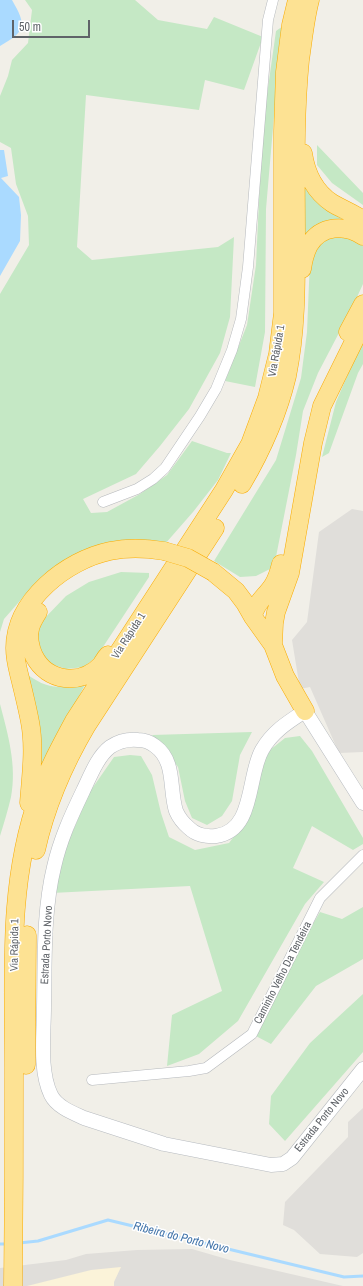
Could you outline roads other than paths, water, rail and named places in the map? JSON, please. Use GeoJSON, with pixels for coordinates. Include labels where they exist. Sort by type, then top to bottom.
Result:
{"type":"FeatureCollection","features":[{"type":"Feature","properties":{"kind":"highway","name":"Via Rápida 1"},"geometry":{"type":"LineString","coordinates":[[26,1286],[15,920],[19,878],[26,839],[38,796],[53,760],[165,561],[224,490],[242,460],[259,422],[274,375],[283,313],[283,131],[285,72],[291,25],[297,0]]}},
{"type":"Feature","properties":{"kind":"highway","name":"Via Rápida 1"},"geometry":{"type":"LineString","coordinates":[[13,1286],[28,900],[38,842],[51,800],[65,765],[87,725],[220,520],[255,462],[273,421],[287,376],[294,325],[296,291],[296,110],[302,50],[310,0]]}},
{"type":"Feature","properties":{"kind":"highway"},"geometry":{"type":"LineString","coordinates":[[296,110],[305,166],[311,180],[324,196],[363,220]]}},
{"type":"Feature","properties":{"kind":"highway"},"geometry":{"type":"LineString","coordinates":[[296,291],[307,250],[314,239],[320,234],[338,227],[351,229],[363,236]]}},
{"type":"Feature","properties":{"kind":"highway"},"geometry":{"type":"LineString","coordinates":[[273,645],[277,578],[283,558],[296,478],[314,403],[326,375],[363,304]]}},
{"type":"Feature","properties":{"kind":"highway"},"geometry":{"type":"LineString","coordinates":[[250,619],[256,606],[276,593],[290,573],[312,443],[322,406],[363,323]]}},
{"type":"Feature","properties":{"kind":"highway"},"geometry":{"type":"LineString","coordinates":[[26,839],[32,781],[32,754],[30,723],[16,660],[15,648],[16,635],[21,619],[33,600],[48,582],[80,562],[95,555],[123,549],[137,548],[165,561]]}},
{"type":"Feature","properties":{"kind":"highway"},"geometry":{"type":"LineString","coordinates":[[165,561],[131,620],[101,664],[95,670],[69,679],[53,676],[43,669],[32,651],[29,637],[29,630],[32,621],[49,597],[60,587],[72,578],[105,563],[131,559],[165,561],[188,558],[210,576],[236,591],[248,594],[261,592],[276,593]]}},
{"type":"Feature","properties":{"kind":"highway"},"geometry":{"type":"LineString","coordinates":[[210,576],[228,598],[250,619],[273,645],[285,676],[305,711]]}},
{"type":"Feature","properties":{"kind":"highway"},"geometry":{"type":"LineString","coordinates":[[236,591],[245,603],[254,634],[264,650],[285,676]]}},
{"type":"Feature","properties":{"kind":"main road"},"geometry":{"type":"LineString","coordinates":[[305,711],[363,803]]}},
{"type":"Feature","properties":{"kind":"main road","name":"Estrada Porto Novo"},"geometry":{"type":"LineString","coordinates":[[305,711],[284,724],[262,750],[256,766],[246,811],[242,820],[235,827],[218,836],[199,835],[182,822],[176,809],[168,762],[158,748],[150,743],[140,740],[125,740],[116,743],[108,749],[97,763],[66,826],[54,867],[46,921],[43,1047],[45,1074],[51,1094],[56,1101],[65,1108],[84,1118],[164,1144],[271,1165],[283,1164],[292,1158],[363,1069]]}},
{"type":"Feature","properties":{"kind":"street"},"geometry":{"type":"LineString","coordinates":[[103,502],[137,489],[165,468],[200,416],[216,389],[232,350],[241,319],[248,267],[268,20],[273,0]]}},
{"type":"Feature","properties":{"kind":"street","name":"Caminho Velho Da Tendeira"},"geometry":{"type":"LineString","coordinates":[[92,1080],[189,1071],[206,1068],[252,1034],[320,898],[363,855]]}},
{"type":"Feature","properties":{"kind":"water"},"geometry":{"type":"Polygon","coordinates":[[[0,0],[12,0],[22,22],[19,32],[9,41],[0,46],[0,0]]]}},
{"type":"Feature","properties":{"kind":"water"},"geometry":{"type":"Polygon","coordinates":[[[0,150],[4,150],[8,176],[1,178],[19,197],[21,215],[20,241],[0,276],[0,150]]]}},
{"type":"Feature","properties":{"kind":"waterway","name":"Ribeira do Porto Novo"},"geometry":{"type":"LineString","coordinates":[[19,1243],[38,1241],[108,1220],[344,1277],[363,1276]]}},
{"type":"Feature","properties":{"kind":"waterway","name":"Ribeira do Porto Novo"},"geometry":{"type":"LineString","coordinates":[[0,1244],[7,1244]]}}]}
